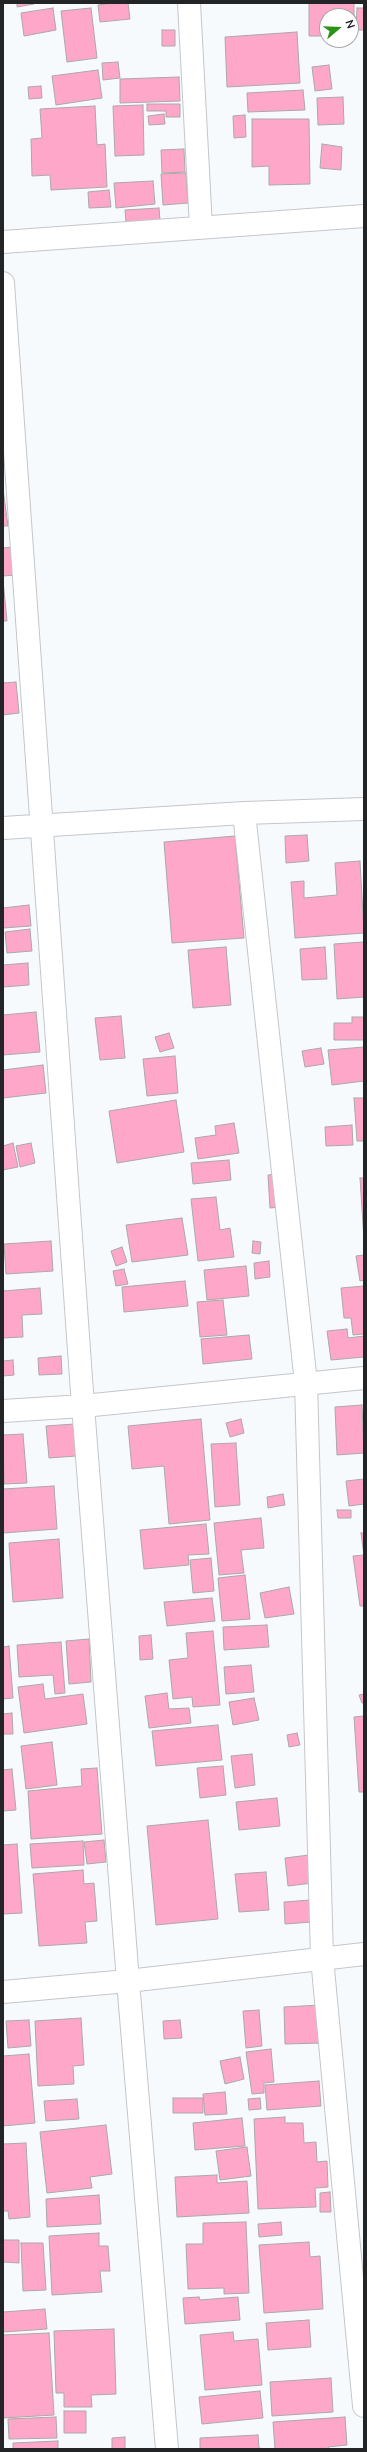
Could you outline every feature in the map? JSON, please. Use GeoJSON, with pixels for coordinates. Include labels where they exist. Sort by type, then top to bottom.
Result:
{"type":"FeatureCollection","features":[{"type":"Feature","properties":{"kind":"street"},"geometry":{"type":"LineString","coordinates":[[189,3],[201,227]]}},
{"type":"Feature","properties":{"kind":"street"},"geometry":{"type":"LineString","coordinates":[[3,242],[364,216]]}},
{"type":"Feature","properties":{"kind":"street"},"geometry":{"type":"LineString","coordinates":[[3,283],[83,1406],[128,1981],[168,2449]]}},
{"type":"Feature","properties":{"kind":"street"},"geometry":{"type":"LineString","coordinates":[[3,828],[244,813],[364,809]]}},
{"type":"Feature","properties":{"kind":"street"},"geometry":{"type":"LineString","coordinates":[[244,813],[306,1383],[322,1958],[364,2406]]}},
{"type":"Feature","properties":{"kind":"street"},"geometry":{"type":"LineString","coordinates":[[3,1411],[83,1406],[364,1378]]}},
{"type":"Feature","properties":{"kind":"street"},"geometry":{"type":"LineString","coordinates":[[3,1992],[128,1981],[364,1954]]}},
{"type":"Feature","properties":{"kind":"building"},"geometry":{"type":"Polygon","coordinates":[[[17,3],[34,3],[34,4],[17,7],[17,3]]]}},
{"type":"Feature","properties":{"kind":"building"},"geometry":{"type":"Polygon","coordinates":[[[128,3],[130,19],[100,22],[98,5],[128,3]]]}},
{"type":"Feature","properties":{"kind":"building"},"geometry":{"type":"Polygon","coordinates":[[[309,3],[354,3],[354,8],[319,8],[319,36],[309,36],[309,3]]]}},
{"type":"Feature","properties":{"kind":"building"},"geometry":{"type":"Polygon","coordinates":[[[53,8],[56,30],[24,36],[21,13],[53,8]]]}},
{"type":"Feature","properties":{"kind":"building"},"geometry":{"type":"Polygon","coordinates":[[[91,8],[97,58],[67,62],[61,11],[91,8]]]}},
{"type":"Feature","properties":{"kind":"building"},"geometry":{"type":"Polygon","coordinates":[[[359,8],[364,8],[364,30],[359,30],[359,8]]]}},
{"type":"Feature","properties":{"kind":"building"},"geometry":{"type":"Polygon","coordinates":[[[162,30],[175,30],[175,46],[162,46],[162,30]]]}},
{"type":"Feature","properties":{"kind":"building"},"geometry":{"type":"Polygon","coordinates":[[[297,32],[300,83],[227,87],[225,37],[297,32]]]}},
{"type":"Feature","properties":{"kind":"building"},"geometry":{"type":"Polygon","coordinates":[[[118,62],[120,78],[103,80],[102,63],[118,62]]]}},
{"type":"Feature","properties":{"kind":"building"},"geometry":{"type":"Polygon","coordinates":[[[329,65],[332,89],[315,91],[312,67],[329,65]]]}},
{"type":"Feature","properties":{"kind":"building"},"geometry":{"type":"Polygon","coordinates":[[[98,70],[102,98],[56,105],[52,76],[98,70]]]}},
{"type":"Feature","properties":{"kind":"building"},"geometry":{"type":"Polygon","coordinates":[[[179,77],[180,101],[120,103],[120,79],[179,77]]]}},
{"type":"Feature","properties":{"kind":"building"},"geometry":{"type":"Polygon","coordinates":[[[41,86],[42,98],[29,99],[28,87],[41,86]]]}},
{"type":"Feature","properties":{"kind":"building"},"geometry":{"type":"Polygon","coordinates":[[[303,90],[305,110],[248,112],[247,93],[303,90]]]}},
{"type":"Feature","properties":{"kind":"building"},"geometry":{"type":"Polygon","coordinates":[[[343,97],[344,124],[318,125],[317,98],[343,97]]]}},
{"type":"Feature","properties":{"kind":"building"},"geometry":{"type":"Polygon","coordinates":[[[147,104],[180,104],[180,117],[166,117],[166,111],[147,111],[147,104]]]}},
{"type":"Feature","properties":{"kind":"building"},"geometry":{"type":"Polygon","coordinates":[[[143,105],[144,155],[115,156],[113,106],[143,105]]]}},
{"type":"Feature","properties":{"kind":"building"},"geometry":{"type":"Polygon","coordinates":[[[95,106],[97,145],[105,144],[107,187],[51,190],[50,175],[32,176],[31,139],[42,138],[40,109],[95,106]]]}},
{"type":"Feature","properties":{"kind":"building"},"geometry":{"type":"Polygon","coordinates":[[[164,114],[165,124],[149,125],[148,116],[164,114]]]}},
{"type":"Feature","properties":{"kind":"building"},"geometry":{"type":"Polygon","coordinates":[[[245,115],[246,137],[234,138],[233,116],[245,115]]]}},
{"type":"Feature","properties":{"kind":"building"},"geometry":{"type":"Polygon","coordinates":[[[252,119],[309,119],[310,184],[269,185],[269,166],[252,167],[252,119]]]}},
{"type":"Feature","properties":{"kind":"building"},"geometry":{"type":"Polygon","coordinates":[[[322,144],[342,147],[341,170],[320,168],[322,144]]]}},
{"type":"Feature","properties":{"kind":"building"},"geometry":{"type":"Polygon","coordinates":[[[184,149],[185,172],[162,173],[161,150],[184,149]]]}},
{"type":"Feature","properties":{"kind":"building"},"geometry":{"type":"Polygon","coordinates":[[[186,173],[188,203],[163,205],[161,174],[186,173]]]}},
{"type":"Feature","properties":{"kind":"building"},"geometry":{"type":"Polygon","coordinates":[[[153,181],[155,204],[116,208],[114,183],[153,181]]]}},
{"type":"Feature","properties":{"kind":"building"},"geometry":{"type":"Polygon","coordinates":[[[109,190],[111,207],[89,208],[88,192],[109,190]]]}},
{"type":"Feature","properties":{"kind":"building"},"geometry":{"type":"Polygon","coordinates":[[[159,208],[160,220],[126,222],[125,210],[159,208]]]}},
{"type":"Feature","properties":{"kind":"building"},"geometry":{"type":"Polygon","coordinates":[[[3,489],[8,526],[3,526],[3,489]]]}},
{"type":"Feature","properties":{"kind":"building"},"geometry":{"type":"Polygon","coordinates":[[[13,547],[15,575],[3,576],[3,548],[13,547]]]}},
{"type":"Feature","properties":{"kind":"building"},"geometry":{"type":"Polygon","coordinates":[[[3,580],[7,621],[3,621],[3,580]]]}},
{"type":"Feature","properties":{"kind":"building"},"geometry":{"type":"Polygon","coordinates":[[[16,682],[19,713],[3,715],[3,683],[16,682]]]}},
{"type":"Feature","properties":{"kind":"building"},"geometry":{"type":"Polygon","coordinates":[[[307,835],[309,861],[286,863],[285,836],[307,835]]]}},
{"type":"Feature","properties":{"kind":"building"},"geometry":{"type":"Polygon","coordinates":[[[235,836],[244,938],[172,943],[164,842],[235,836]]]}},
{"type":"Feature","properties":{"kind":"building"},"geometry":{"type":"Polygon","coordinates":[[[360,861],[364,933],[295,938],[291,882],[304,881],[304,898],[337,895],[335,863],[360,861]]]}},
{"type":"Feature","properties":{"kind":"building"},"geometry":{"type":"Polygon","coordinates":[[[29,905],[31,926],[3,928],[3,908],[29,905]]]}},
{"type":"Feature","properties":{"kind":"building"},"geometry":{"type":"Polygon","coordinates":[[[30,929],[32,951],[7,953],[5,932],[30,929]]]}},
{"type":"Feature","properties":{"kind":"building"},"geometry":{"type":"Polygon","coordinates":[[[364,942],[364,997],[337,999],[334,944],[364,942]]]}},
{"type":"Feature","properties":{"kind":"building"},"geometry":{"type":"Polygon","coordinates":[[[226,947],[231,1005],[193,1008],[188,950],[226,947]]]}},
{"type":"Feature","properties":{"kind":"building"},"geometry":{"type":"Polygon","coordinates":[[[325,947],[327,979],[302,980],[300,949],[325,947]]]}},
{"type":"Feature","properties":{"kind":"building"},"geometry":{"type":"Polygon","coordinates":[[[28,963],[29,985],[3,987],[3,965],[28,963]]]}},
{"type":"Feature","properties":{"kind":"building"},"geometry":{"type":"Polygon","coordinates":[[[36,1012],[40,1052],[3,1055],[3,1015],[36,1012]]]}},
{"type":"Feature","properties":{"kind":"building"},"geometry":{"type":"Polygon","coordinates":[[[121,1016],[125,1058],[100,1060],[95,1018],[121,1016]]]}},
{"type":"Feature","properties":{"kind":"building"},"geometry":{"type":"Polygon","coordinates":[[[352,1017],[364,1017],[364,1040],[334,1040],[334,1023],[352,1023],[352,1017]]]}},
{"type":"Feature","properties":{"kind":"building"},"geometry":{"type":"Polygon","coordinates":[[[169,1033],[174,1048],[160,1052],[155,1037],[169,1033]]]}},
{"type":"Feature","properties":{"kind":"building"},"geometry":{"type":"Polygon","coordinates":[[[364,1047],[364,1081],[332,1085],[328,1050],[364,1047]]]}},
{"type":"Feature","properties":{"kind":"building"},"geometry":{"type":"Polygon","coordinates":[[[321,1048],[324,1064],[305,1067],[302,1051],[321,1048]]]}},
{"type":"Feature","properties":{"kind":"building"},"geometry":{"type":"Polygon","coordinates":[[[175,1056],[178,1093],[147,1096],[143,1059],[175,1056]]]}},
{"type":"Feature","properties":{"kind":"building"},"geometry":{"type":"Polygon","coordinates":[[[43,1065],[46,1093],[3,1098],[3,1070],[43,1065]]]}},
{"type":"Feature","properties":{"kind":"building"},"geometry":{"type":"Polygon","coordinates":[[[354,1098],[364,1098],[364,1141],[357,1141],[354,1098]]]}},
{"type":"Feature","properties":{"kind":"building"},"geometry":{"type":"Polygon","coordinates":[[[176,1100],[184,1152],[117,1163],[109,1111],[176,1100]]]}},
{"type":"Feature","properties":{"kind":"building"},"geometry":{"type":"Polygon","coordinates":[[[234,1123],[239,1153],[198,1159],[195,1138],[216,1135],[215,1126],[234,1123]]]}},
{"type":"Feature","properties":{"kind":"building"},"geometry":{"type":"Polygon","coordinates":[[[352,1125],[353,1145],[326,1146],[325,1127],[352,1125]]]}},
{"type":"Feature","properties":{"kind":"building"},"geometry":{"type":"Polygon","coordinates":[[[13,1143],[18,1167],[3,1170],[3,1146],[13,1143]]]}},
{"type":"Feature","properties":{"kind":"building"},"geometry":{"type":"Polygon","coordinates":[[[31,1143],[35,1163],[20,1167],[16,1146],[31,1143]]]}},
{"type":"Feature","properties":{"kind":"building"},"geometry":{"type":"Polygon","coordinates":[[[229,1160],[231,1180],[193,1184],[191,1163],[229,1160]]]}},
{"type":"Feature","properties":{"kind":"building"},"geometry":{"type":"Polygon","coordinates":[[[279,1174],[281,1207],[270,1208],[268,1175],[279,1174]]]}},
{"type":"Feature","properties":{"kind":"building"},"geometry":{"type":"Polygon","coordinates":[[[360,1178],[364,1178],[364,1240],[360,1178]]]}},
{"type":"Feature","properties":{"kind":"building"},"geometry":{"type":"Polygon","coordinates":[[[216,1197],[220,1230],[230,1228],[234,1257],[198,1261],[191,1199],[216,1197]]]}},
{"type":"Feature","properties":{"kind":"building"},"geometry":{"type":"Polygon","coordinates":[[[182,1218],[188,1255],[132,1262],[126,1225],[182,1218]]]}},
{"type":"Feature","properties":{"kind":"building"},"geometry":{"type":"Polygon","coordinates":[[[51,1241],[53,1271],[6,1274],[4,1244],[51,1241]]]}},
{"type":"Feature","properties":{"kind":"building"},"geometry":{"type":"Polygon","coordinates":[[[253,1241],[261,1242],[260,1254],[252,1253],[253,1241]]]}},
{"type":"Feature","properties":{"kind":"building"},"geometry":{"type":"Polygon","coordinates":[[[122,1247],[127,1262],[116,1266],[111,1251],[122,1247]]]}},
{"type":"Feature","properties":{"kind":"building"},"geometry":{"type":"Polygon","coordinates":[[[364,1255],[364,1280],[360,1281],[356,1256],[364,1255]]]}},
{"type":"Feature","properties":{"kind":"building"},"geometry":{"type":"Polygon","coordinates":[[[269,1261],[270,1277],[255,1279],[254,1263],[269,1261]]]}},
{"type":"Feature","properties":{"kind":"building"},"geometry":{"type":"Polygon","coordinates":[[[246,1266],[249,1296],[207,1300],[204,1270],[246,1266]]]}},
{"type":"Feature","properties":{"kind":"building"},"geometry":{"type":"Polygon","coordinates":[[[124,1269],[128,1284],[116,1286],[113,1271],[124,1269]]]}},
{"type":"Feature","properties":{"kind":"building"},"geometry":{"type":"Polygon","coordinates":[[[185,1281],[188,1306],[124,1312],[122,1287],[185,1281]]]}},
{"type":"Feature","properties":{"kind":"building"},"geometry":{"type":"Polygon","coordinates":[[[364,1286],[364,1334],[353,1335],[351,1318],[344,1318],[341,1288],[364,1286]]]}},
{"type":"Feature","properties":{"kind":"building"},"geometry":{"type":"Polygon","coordinates":[[[40,1288],[42,1314],[22,1315],[23,1337],[3,1338],[3,1291],[40,1288]]]}},
{"type":"Feature","properties":{"kind":"building"},"geometry":{"type":"Polygon","coordinates":[[[223,1300],[227,1335],[200,1337],[197,1302],[223,1300]]]}},
{"type":"Feature","properties":{"kind":"building"},"geometry":{"type":"Polygon","coordinates":[[[347,1329],[348,1338],[364,1336],[364,1357],[331,1360],[327,1331],[347,1329]]]}},
{"type":"Feature","properties":{"kind":"building"},"geometry":{"type":"Polygon","coordinates":[[[249,1335],[252,1359],[203,1364],[201,1339],[249,1335]]]}},
{"type":"Feature","properties":{"kind":"building"},"geometry":{"type":"Polygon","coordinates":[[[61,1356],[62,1374],[39,1375],[38,1358],[61,1356]]]}},
{"type":"Feature","properties":{"kind":"building"},"geometry":{"type":"Polygon","coordinates":[[[13,1360],[14,1375],[3,1376],[3,1361],[13,1360]]]}},
{"type":"Feature","properties":{"kind":"building"},"geometry":{"type":"Polygon","coordinates":[[[362,1405],[364,1453],[337,1455],[335,1407],[362,1405]]]}},
{"type":"Feature","properties":{"kind":"building"},"geometry":{"type":"Polygon","coordinates":[[[201,1419],[210,1520],[169,1524],[164,1466],[132,1469],[128,1426],[201,1419]]]}},
{"type":"Feature","properties":{"kind":"building"},"geometry":{"type":"Polygon","coordinates":[[[241,1419],[244,1433],[230,1437],[226,1423],[241,1419]]]}},
{"type":"Feature","properties":{"kind":"building"},"geometry":{"type":"Polygon","coordinates":[[[74,1424],[76,1456],[49,1458],[46,1426],[74,1424]]]}},
{"type":"Feature","properties":{"kind":"building"},"geometry":{"type":"Polygon","coordinates":[[[23,1434],[27,1483],[4,1484],[3,1435],[23,1434]]]}},
{"type":"Feature","properties":{"kind":"building"},"geometry":{"type":"Polygon","coordinates":[[[236,1443],[240,1505],[215,1507],[211,1444],[236,1443]]]}},
{"type":"Feature","properties":{"kind":"building"},"geometry":{"type":"Polygon","coordinates":[[[364,1479],[364,1504],[349,1506],[346,1481],[364,1479]]]}},
{"type":"Feature","properties":{"kind":"building"},"geometry":{"type":"Polygon","coordinates":[[[54,1486],[57,1529],[3,1533],[3,1489],[54,1486]]]}},
{"type":"Feature","properties":{"kind":"building"},"geometry":{"type":"Polygon","coordinates":[[[283,1494],[285,1505],[268,1508],[267,1497],[283,1494]]]}},
{"type":"Feature","properties":{"kind":"building"},"geometry":{"type":"Polygon","coordinates":[[[337,1510],[351,1510],[351,1518],[338,1518],[337,1510]]]}},
{"type":"Feature","properties":{"kind":"building"},"geometry":{"type":"Polygon","coordinates":[[[261,1518],[264,1548],[241,1550],[244,1573],[219,1575],[214,1523],[261,1518]]]}},
{"type":"Feature","properties":{"kind":"building"},"geometry":{"type":"Polygon","coordinates":[[[206,1524],[209,1554],[188,1555],[189,1565],[144,1569],[140,1530],[206,1524]]]}},
{"type":"Feature","properties":{"kind":"building"},"geometry":{"type":"Polygon","coordinates":[[[361,1533],[364,1533],[364,1555],[361,1533]]]}},
{"type":"Feature","properties":{"kind":"building"},"geometry":{"type":"Polygon","coordinates":[[[59,1539],[63,1598],[13,1602],[9,1543],[59,1539]]]}},
{"type":"Feature","properties":{"kind":"building"},"geometry":{"type":"Polygon","coordinates":[[[364,1555],[364,1606],[360,1606],[353,1556],[364,1555]]]}},
{"type":"Feature","properties":{"kind":"building"},"geometry":{"type":"Polygon","coordinates":[[[211,1558],[214,1591],[193,1593],[190,1560],[211,1558]]]}},
{"type":"Feature","properties":{"kind":"building"},"geometry":{"type":"Polygon","coordinates":[[[245,1575],[250,1619],[222,1621],[218,1578],[245,1575]]]}},
{"type":"Feature","properties":{"kind":"building"},"geometry":{"type":"Polygon","coordinates":[[[289,1587],[294,1614],[265,1618],[260,1593],[289,1587]]]}},
{"type":"Feature","properties":{"kind":"building"},"geometry":{"type":"Polygon","coordinates":[[[212,1598],[215,1621],[167,1626],[164,1602],[212,1598]]]}},
{"type":"Feature","properties":{"kind":"building"},"geometry":{"type":"Polygon","coordinates":[[[267,1625],[269,1647],[224,1650],[223,1627],[267,1625]]]}},
{"type":"Feature","properties":{"kind":"building"},"geometry":{"type":"Polygon","coordinates":[[[213,1631],[220,1705],[193,1707],[192,1697],[173,1699],[169,1660],[188,1658],[186,1633],[213,1631]]]}},
{"type":"Feature","properties":{"kind":"building"},"geometry":{"type":"Polygon","coordinates":[[[151,1635],[153,1659],[140,1660],[139,1636],[151,1635]]]}},
{"type":"Feature","properties":{"kind":"building"},"geometry":{"type":"Polygon","coordinates":[[[89,1639],[91,1682],[69,1684],[66,1641],[89,1639]]]}},
{"type":"Feature","properties":{"kind":"building"},"geometry":{"type":"Polygon","coordinates":[[[61,1642],[65,1693],[55,1694],[53,1675],[19,1677],[17,1645],[61,1642]]]}},
{"type":"Feature","properties":{"kind":"building"},"geometry":{"type":"Polygon","coordinates":[[[9,1646],[13,1698],[3,1699],[3,1647],[9,1646]]]}},
{"type":"Feature","properties":{"kind":"building"},"geometry":{"type":"Polygon","coordinates":[[[251,1665],[254,1692],[226,1694],[224,1667],[251,1665]]]}},
{"type":"Feature","properties":{"kind":"building"},"geometry":{"type":"Polygon","coordinates":[[[43,1684],[45,1699],[83,1694],[87,1724],[24,1733],[18,1687],[43,1684]]]}},
{"type":"Feature","properties":{"kind":"building"},"geometry":{"type":"Polygon","coordinates":[[[167,1693],[169,1709],[189,1708],[191,1723],[149,1728],[145,1696],[167,1693]]]}},
{"type":"Feature","properties":{"kind":"building"},"geometry":{"type":"Polygon","coordinates":[[[364,1694],[364,1703],[362,1703],[359,1695],[364,1694]]]}},
{"type":"Feature","properties":{"kind":"building"},"geometry":{"type":"Polygon","coordinates":[[[254,1698],[259,1720],[233,1725],[229,1702],[254,1698]]]}},
{"type":"Feature","properties":{"kind":"building"},"geometry":{"type":"Polygon","coordinates":[[[12,1713],[13,1734],[3,1734],[3,1714],[12,1713]]]}},
{"type":"Feature","properties":{"kind":"building"},"geometry":{"type":"Polygon","coordinates":[[[364,1716],[364,1792],[359,1792],[354,1717],[364,1716]]]}},
{"type":"Feature","properties":{"kind":"building"},"geometry":{"type":"Polygon","coordinates":[[[218,1725],[222,1760],[156,1766],[152,1731],[218,1725]]]}},
{"type":"Feature","properties":{"kind":"building"},"geometry":{"type":"Polygon","coordinates":[[[297,1733],[300,1745],[289,1747],[287,1735],[297,1733]]]}},
{"type":"Feature","properties":{"kind":"building"},"geometry":{"type":"Polygon","coordinates":[[[52,1742],[57,1785],[26,1789],[21,1746],[52,1742]]]}},
{"type":"Feature","properties":{"kind":"building"},"geometry":{"type":"Polygon","coordinates":[[[252,1754],[255,1785],[235,1788],[231,1756],[252,1754]]]}},
{"type":"Feature","properties":{"kind":"building"},"geometry":{"type":"Polygon","coordinates":[[[223,1766],[226,1795],[200,1798],[197,1768],[223,1766]]]}},
{"type":"Feature","properties":{"kind":"building"},"geometry":{"type":"Polygon","coordinates":[[[97,1768],[102,1834],[31,1839],[28,1791],[82,1786],[81,1769],[97,1768]]]}},
{"type":"Feature","properties":{"kind":"building"},"geometry":{"type":"Polygon","coordinates":[[[12,1769],[16,1810],[3,1811],[3,1770],[12,1769]]]}},
{"type":"Feature","properties":{"kind":"building"},"geometry":{"type":"Polygon","coordinates":[[[277,1798],[280,1826],[239,1830],[236,1802],[277,1798]]]}},
{"type":"Feature","properties":{"kind":"building"},"geometry":{"type":"Polygon","coordinates":[[[208,1820],[218,1919],[156,1925],[147,1826],[208,1820]]]}},
{"type":"Feature","properties":{"kind":"building"},"geometry":{"type":"Polygon","coordinates":[[[104,1840],[106,1862],[87,1864],[84,1842],[104,1840]]]}},
{"type":"Feature","properties":{"kind":"building"},"geometry":{"type":"Polygon","coordinates":[[[83,1841],[84,1865],[32,1868],[30,1844],[83,1841]]]}},
{"type":"Feature","properties":{"kind":"building"},"geometry":{"type":"Polygon","coordinates":[[[17,1844],[22,1913],[3,1914],[3,1845],[17,1844]]]}},
{"type":"Feature","properties":{"kind":"building"},"geometry":{"type":"Polygon","coordinates":[[[309,1855],[313,1883],[288,1886],[285,1858],[309,1855]]]}},
{"type":"Feature","properties":{"kind":"building"},"geometry":{"type":"Polygon","coordinates":[[[83,1870],[84,1884],[94,1883],[97,1921],[85,1922],[87,1943],[39,1946],[33,1874],[83,1870]]]}},
{"type":"Feature","properties":{"kind":"building"},"geometry":{"type":"Polygon","coordinates":[[[266,1872],[269,1910],[239,1912],[235,1874],[266,1872]]]}},
{"type":"Feature","properties":{"kind":"building"},"geometry":{"type":"Polygon","coordinates":[[[310,1900],[312,1922],[285,1924],[284,1902],[310,1900]]]}},
{"type":"Feature","properties":{"kind":"building"},"geometry":{"type":"Polygon","coordinates":[[[320,2005],[321,2043],[285,2044],[284,2007],[320,2005]]]}},
{"type":"Feature","properties":{"kind":"building"},"geometry":{"type":"Polygon","coordinates":[[[259,2010],[262,2046],[246,2048],[243,2011],[259,2010]]]}},
{"type":"Feature","properties":{"kind":"building"},"geometry":{"type":"Polygon","coordinates":[[[81,2018],[84,2065],[73,2066],[74,2084],[38,2086],[35,2021],[81,2018]]]}},
{"type":"Feature","properties":{"kind":"building"},"geometry":{"type":"Polygon","coordinates":[[[29,2020],[31,2046],[8,2048],[6,2021],[29,2020]]]}},
{"type":"Feature","properties":{"kind":"building"},"geometry":{"type":"Polygon","coordinates":[[[180,2020],[182,2038],[164,2039],[163,2021],[180,2020]]]}},
{"type":"Feature","properties":{"kind":"building"},"geometry":{"type":"Polygon","coordinates":[[[271,2049],[274,2082],[264,2083],[264,2093],[252,2094],[246,2052],[271,2049]]]}},
{"type":"Feature","properties":{"kind":"building"},"geometry":{"type":"Polygon","coordinates":[[[29,2054],[35,2123],[3,2126],[3,2056],[29,2054]]]}},
{"type":"Feature","properties":{"kind":"building"},"geometry":{"type":"Polygon","coordinates":[[[240,2057],[244,2079],[225,2084],[220,2061],[240,2057]]]}},
{"type":"Feature","properties":{"kind":"building"},"geometry":{"type":"Polygon","coordinates":[[[319,2081],[321,2106],[267,2110],[265,2085],[319,2081]]]}},
{"type":"Feature","properties":{"kind":"building"},"geometry":{"type":"Polygon","coordinates":[[[225,2092],[227,2114],[205,2115],[203,2094],[225,2092]]]}},
{"type":"Feature","properties":{"kind":"building"},"geometry":{"type":"Polygon","coordinates":[[[173,2098],[203,2098],[203,2113],[173,2113],[173,2098]]]}},
{"type":"Feature","properties":{"kind":"building"},"geometry":{"type":"Polygon","coordinates":[[[260,2098],[261,2109],[249,2110],[248,2099],[260,2098]]]}},
{"type":"Feature","properties":{"kind":"building"},"geometry":{"type":"Polygon","coordinates":[[[77,2099],[79,2119],[46,2121],[44,2101],[77,2099]]]}},
{"type":"Feature","properties":{"kind":"building"},"geometry":{"type":"Polygon","coordinates":[[[285,2117],[285,2123],[303,2123],[304,2143],[316,2142],[317,2162],[327,2161],[328,2187],[315,2188],[316,2207],[258,2209],[254,2119],[285,2117]]]}},
{"type":"Feature","properties":{"kind":"building"},"geometry":{"type":"Polygon","coordinates":[[[242,2118],[245,2146],[195,2150],[193,2123],[242,2118]]]}},
{"type":"Feature","properties":{"kind":"building"},"geometry":{"type":"Polygon","coordinates":[[[106,2125],[112,2174],[90,2177],[92,2188],[47,2193],[40,2132],[106,2125]]]}},
{"type":"Feature","properties":{"kind":"building"},"geometry":{"type":"Polygon","coordinates":[[[26,2143],[30,2217],[9,2219],[8,2211],[3,2211],[3,2144],[26,2143]]]}},
{"type":"Feature","properties":{"kind":"building"},"geometry":{"type":"Polygon","coordinates":[[[247,2147],[251,2176],[220,2180],[216,2151],[247,2147]]]}},
{"type":"Feature","properties":{"kind":"building"},"geometry":{"type":"Polygon","coordinates":[[[217,2175],[217,2183],[247,2181],[249,2213],[177,2217],[175,2177],[217,2175]]]}},
{"type":"Feature","properties":{"kind":"building"},"geometry":{"type":"Polygon","coordinates":[[[330,2192],[331,2212],[320,2212],[320,2193],[330,2192]]]}},
{"type":"Feature","properties":{"kind":"building"},"geometry":{"type":"Polygon","coordinates":[[[99,2195],[101,2224],[47,2227],[46,2199],[99,2195]]]}},
{"type":"Feature","properties":{"kind":"building"},"geometry":{"type":"Polygon","coordinates":[[[246,2222],[249,2293],[224,2294],[224,2288],[188,2289],[186,2244],[203,2244],[203,2223],[246,2222]]]}},
{"type":"Feature","properties":{"kind":"building"},"geometry":{"type":"Polygon","coordinates":[[[281,2222],[282,2235],[259,2237],[258,2224],[281,2222]]]}},
{"type":"Feature","properties":{"kind":"building"},"geometry":{"type":"Polygon","coordinates":[[[99,2233],[99,2246],[108,2246],[110,2271],[100,2271],[102,2292],[52,2295],[49,2236],[99,2233]]]}},
{"type":"Feature","properties":{"kind":"building"},"geometry":{"type":"Polygon","coordinates":[[[3,2240],[19,2240],[19,2263],[3,2262],[3,2240]]]}},
{"type":"Feature","properties":{"kind":"building"},"geometry":{"type":"Polygon","coordinates":[[[309,2242],[310,2257],[320,2256],[323,2309],[264,2313],[259,2245],[309,2242]]]}},
{"type":"Feature","properties":{"kind":"building"},"geometry":{"type":"Polygon","coordinates":[[[21,2243],[43,2243],[46,2290],[23,2291],[21,2243]]]}},
{"type":"Feature","properties":{"kind":"building"},"geometry":{"type":"Polygon","coordinates":[[[199,2297],[200,2300],[238,2297],[240,2320],[185,2324],[183,2298],[199,2297]]]}},
{"type":"Feature","properties":{"kind":"building"},"geometry":{"type":"Polygon","coordinates":[[[45,2309],[47,2329],[3,2332],[3,2312],[45,2309]]]}},
{"type":"Feature","properties":{"kind":"building"},"geometry":{"type":"Polygon","coordinates":[[[309,2320],[311,2347],[268,2350],[266,2323],[309,2320]]]}},
{"type":"Feature","properties":{"kind":"building"},"geometry":{"type":"Polygon","coordinates":[[[114,2329],[116,2394],[91,2395],[92,2407],[64,2407],[64,2393],[56,2393],[54,2331],[114,2329]]]}},
{"type":"Feature","properties":{"kind":"building"},"geometry":{"type":"Polygon","coordinates":[[[233,2332],[234,2341],[258,2339],[262,2385],[205,2390],[200,2335],[233,2332]]]}},
{"type":"Feature","properties":{"kind":"building"},"geometry":{"type":"Polygon","coordinates":[[[49,2333],[54,2415],[3,2418],[3,2335],[49,2333]]]}},
{"type":"Feature","properties":{"kind":"building"},"geometry":{"type":"Polygon","coordinates":[[[331,2378],[333,2412],[272,2416],[270,2382],[331,2378]]]}},
{"type":"Feature","properties":{"kind":"building"},"geometry":{"type":"Polygon","coordinates":[[[260,2391],[263,2418],[202,2424],[199,2397],[260,2391]]]}},
{"type":"Feature","properties":{"kind":"building"},"geometry":{"type":"Polygon","coordinates":[[[64,2411],[86,2411],[86,2433],[64,2433],[64,2411]]]}},
{"type":"Feature","properties":{"kind":"building"},"geometry":{"type":"Polygon","coordinates":[[[56,2417],[57,2438],[9,2439],[8,2419],[56,2417]]]}},
{"type":"Feature","properties":{"kind":"building"},"geometry":{"type":"Polygon","coordinates":[[[345,2417],[347,2445],[328,2447],[329,2449],[275,2449],[273,2422],[345,2417]]]}},
{"type":"Feature","properties":{"kind":"building"},"geometry":{"type":"Polygon","coordinates":[[[258,2435],[259,2448],[265,2449],[200,2449],[200,2438],[258,2435]]]}},
{"type":"Feature","properties":{"kind":"building"},"geometry":{"type":"Polygon","coordinates":[[[125,2437],[125,2449],[112,2449],[112,2438],[125,2437]]]}},
{"type":"Feature","properties":{"kind":"building"},"geometry":{"type":"Polygon","coordinates":[[[58,2441],[58,2449],[13,2449],[13,2443],[58,2441]]]}}]}
